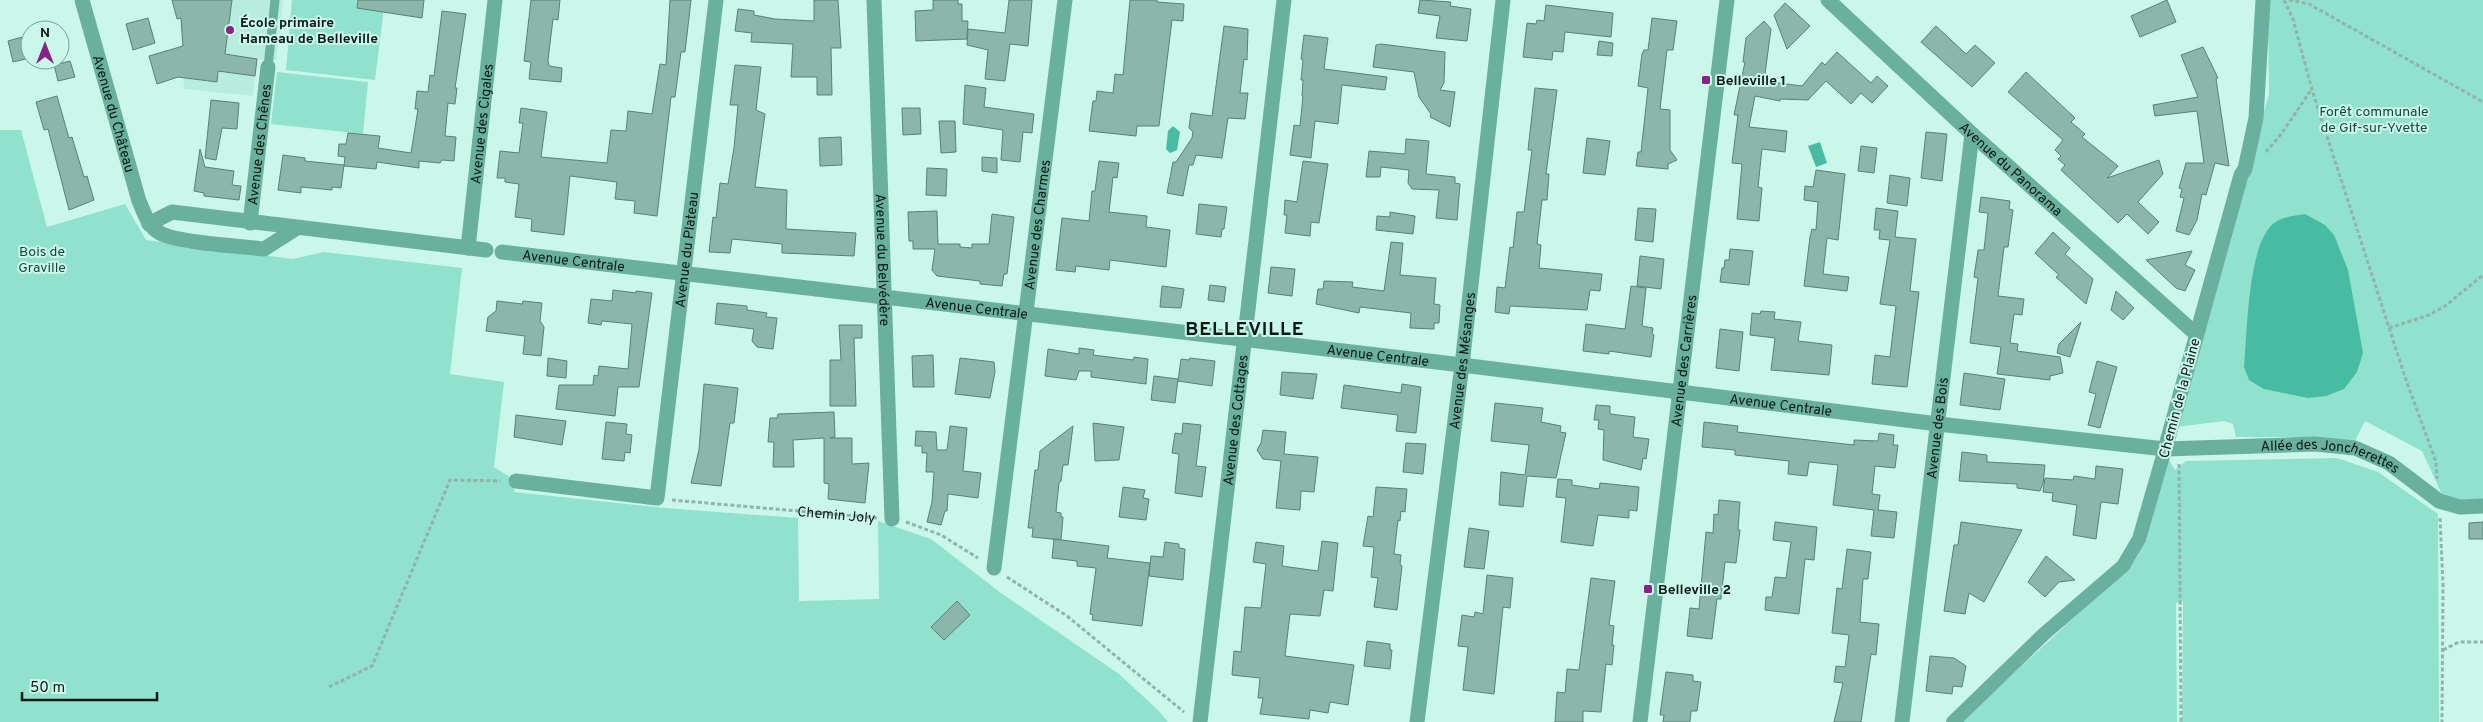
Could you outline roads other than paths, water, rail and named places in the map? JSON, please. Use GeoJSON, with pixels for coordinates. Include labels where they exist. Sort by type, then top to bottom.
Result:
{"type":"FeatureCollection","features":[{"type":"Feature","properties":{"kind":"street","name":"Avenue du Château"},"geometry":{"type":"LineString","coordinates":[[82,0],[139,201],[149,224]]}},
{"type":"Feature","properties":{"kind":"street","name":"Avenue des Cigales"},"geometry":{"type":"LineString","coordinates":[[468,248],[495,0]]}},
{"type":"Feature","properties":{"kind":"street","name":"Avenue du Plateau"},"geometry":{"type":"LineString","coordinates":[[516,481],[657,498],[716,0]]}},
{"type":"Feature","properties":{"kind":"street","name":"Avenue du Belvédère"},"geometry":{"type":"LineString","coordinates":[[874,0],[892,519]]}},
{"type":"Feature","properties":{"kind":"street","name":"Avenue des Charmes"},"geometry":{"type":"LineString","coordinates":[[994,568],[1065,0]]}},
{"type":"Feature","properties":{"kind":"street","name":"Avenue des Cottages"},"geometry":{"type":"LineString","coordinates":[[1194,719],[1245,340],[1284,0]]}},
{"type":"Feature","properties":{"kind":"street","name":"Avenue des Mésanges"},"geometry":{"type":"LineString","coordinates":[[1417,722],[1462,365],[1503,0]]}},
{"type":"Feature","properties":{"kind":"street","name":"Avenue des Carrières"},"geometry":{"type":"LineString","coordinates":[[1640,722],[1727,0]]}},
{"type":"Feature","properties":{"kind":"street","name":"Avenue du Panorama"},"geometry":{"type":"LineString","coordinates":[[1828,0],[1972,134],[2196,334]]}},
{"type":"Feature","properties":{"kind":"street","name":"Chemin de la Plaine"},"geometry":{"type":"LineString","coordinates":[[1953,722],[2044,634],[2123,566],[2139,539],[2172,449],[2196,334],[2241,175],[2245,169],[2256,118],[2263,0]]}},
{"type":"Feature","properties":{"kind":"street","name":"Avenue des Chênes"},"geometry":{"type":"LineString","coordinates":[[250,223],[268,67]]}},
{"type":"Feature","properties":{"kind":"street","name":"Avenue des Bois"},"geometry":{"type":"LineString","coordinates":[[1902,722],[1972,134]]}},
{"type":"Feature","properties":{"kind":"street"},"geometry":{"type":"LineString","coordinates":[[297,228],[264,249],[174,238],[159,233],[149,224],[172,212],[250,223],[297,228],[486,250]]}},
{"type":"Feature","properties":{"kind":"street","name":"Avenue Centrale"},"geometry":{"type":"LineString","coordinates":[[502,252],[1462,365],[1938,424],[2172,449]]}},
{"type":"Feature","properties":{"kind":"street","name":"Allée des Joncherettes"},"geometry":{"type":"LineString","coordinates":[[2172,449],[2315,444],[2355,448],[2389,463],[2439,501],[2460,507],[2483,506]]}},
{"type":"Feature","properties":{"kind":"lane"},"geometry":{"type":"LineString","coordinates":[[268,67],[275,0]]}},
{"type":"Feature","properties":{"kind":"place","name":"École primaire Hameau de Belleville"},"geometry":{"type":"Point","coordinates":[230,30]}},
{"type":"Feature","properties":{"kind":"place","name":"Belleville 1"},"geometry":{"type":"Point","coordinates":[1706,80]}},
{"type":"Feature","properties":{"kind":"place","name":"Belleville 2"},"geometry":{"type":"Point","coordinates":[1648,589]}},
{"type":"Feature","properties":{"kind":"district","name":"BELLEVILLE"},"geometry":{"type":"Point","coordinates":[1245,328]}},
{"type":"Feature","properties":{"kind":"park label","name":"Forêt communale de Gif-sur-Yvette"},"geometry":{"type":"Point","coordinates":[2374,120]}},
{"type":"Feature","properties":{"kind":"park label","name":"Bois de Graville"},"geometry":{"type":"Point","coordinates":[42,260]}}]}
